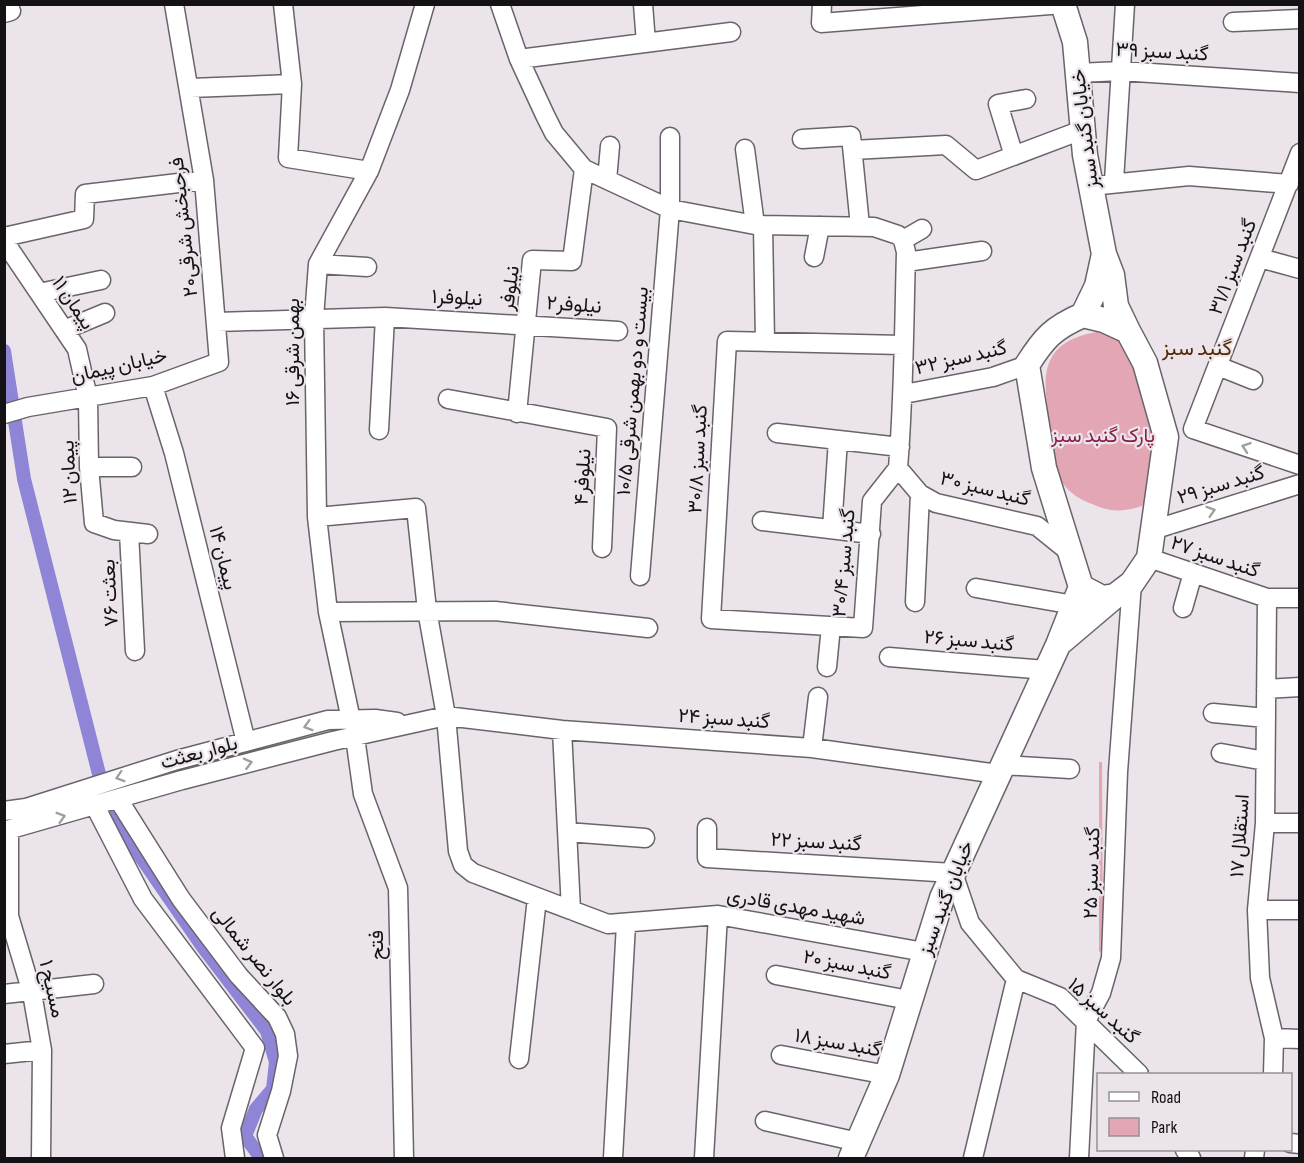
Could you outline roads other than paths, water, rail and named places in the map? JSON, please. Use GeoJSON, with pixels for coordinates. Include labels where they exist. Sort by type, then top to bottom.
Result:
{"type":"FeatureCollection","features":[{"type":"Feature","properties":{"kind":"main road","name":"خیابان گنبد سبز"},"geometry":{"type":"LineString","coordinates":[[1063,4],[1075,42],[1082,130],[1102,184],[1104,254],[1097,286],[1083,315]]}},
{"type":"Feature","properties":{"kind":"main road","name":"خیابان گنبد سبز"},"geometry":{"type":"LineString","coordinates":[[1104,254],[1112,275],[1116,306],[1145,363],[1166,437]]}},
{"type":"Feature","properties":{"kind":"main road"},"geometry":{"type":"LineString","coordinates":[[1124,590],[1102,598],[1077,596],[1068,551],[1044,468],[1027,365],[1044,339],[1061,324],[1083,315],[1104,320],[1128,331]]}},
{"type":"Feature","properties":{"kind":"main road"},"geometry":{"type":"LineString","coordinates":[[1149,558],[1156,529],[1166,437]]}},
{"type":"Feature","properties":{"kind":"main road","name":"خیابان گنبد سبز"},"geometry":{"type":"LineString","coordinates":[[1058,645],[1124,590],[1149,558]]}},
{"type":"Feature","properties":{"kind":"main road","name":"خیابان گنبد سبز"},"geometry":{"type":"LineString","coordinates":[[854,1150],[887,1075],[942,898],[1058,645],[1077,596]]}},
{"type":"Feature","properties":{"kind":"street","name":"فرحبخش شرقی۲۰"},"geometry":{"type":"LineString","coordinates":[[174,4],[204,180],[219,362]]}},
{"type":"Feature","properties":{"kind":"street"},"geometry":{"type":"LineString","coordinates":[[283,4],[292,84],[288,158],[369,171]]}},
{"type":"Feature","properties":{"kind":"street","name":"بهمن شرقی ۱۶"},"geometry":{"type":"LineString","coordinates":[[353,728],[328,612],[318,517],[314,318],[318,264],[369,171],[400,90],[425,4]]}},
{"type":"Feature","properties":{"kind":"street"},"geometry":{"type":"LineString","coordinates":[[500,4],[519,59],[554,133],[584,169],[670,209],[759,225],[860,226],[888,230],[903,240],[906,262],[902,345],[904,394],[898,468]]}},
{"type":"Feature","properties":{"kind":"street"},"geometry":{"type":"LineString","coordinates":[[643,4],[646,43]]}},
{"type":"Feature","properties":{"kind":"street"},"geometry":{"type":"LineString","coordinates":[[822,4],[821,23],[1063,4]]}},
{"type":"Feature","properties":{"kind":"street"},"geometry":{"type":"LineString","coordinates":[[1125,4],[1121,71],[1102,184],[1189,176],[1289,184]]}},
{"type":"Feature","properties":{"kind":"street"},"geometry":{"type":"LineString","coordinates":[[1233,22],[1299,19]]}},
{"type":"Feature","properties":{"kind":"street"},"geometry":{"type":"LineString","coordinates":[[519,59],[731,32]]}},
{"type":"Feature","properties":{"kind":"street","name":"گنبد سبز ۳۹"},"geometry":{"type":"LineString","coordinates":[[1077,73],[1121,71],[1299,83]]}},
{"type":"Feature","properties":{"kind":"street"},"geometry":{"type":"LineString","coordinates":[[190,88],[292,84]]}},
{"type":"Feature","properties":{"kind":"street"},"geometry":{"type":"LineString","coordinates":[[1014,156],[998,104],[1026,99]]}},
{"type":"Feature","properties":{"kind":"street"},"geometry":{"type":"LineString","coordinates":[[853,150],[946,145],[976,170],[1082,130]]}},
{"type":"Feature","properties":{"kind":"street"},"geometry":{"type":"LineString","coordinates":[[802,139],[851,136],[860,226]]}},
{"type":"Feature","properties":{"kind":"street","name":"بیست و دو بهمن شرقی ۱۰/۵"},"geometry":{"type":"LineString","coordinates":[[640,576],[670,209],[670,137]]}},
{"type":"Feature","properties":{"kind":"street"},"geometry":{"type":"LineString","coordinates":[[607,180],[610,146]]}},
{"type":"Feature","properties":{"kind":"street"},"geometry":{"type":"LineString","coordinates":[[745,149],[759,225],[765,341],[902,345]]}},
{"type":"Feature","properties":{"kind":"street","name":"گنبد سبز ۳۱/۱"},"geometry":{"type":"LineString","coordinates":[[1193,429],[1299,153]]}},
{"type":"Feature","properties":{"kind":"street","name":"نیلوفر"},"geometry":{"type":"LineString","coordinates":[[517,413],[528,325],[532,260],[572,261],[584,169]]}},
{"type":"Feature","properties":{"kind":"street"},"geometry":{"type":"LineString","coordinates":[[4,239],[84,219],[85,194],[204,180]]}},
{"type":"Feature","properties":{"kind":"street"},"geometry":{"type":"LineString","coordinates":[[814,257],[820,226]]}},
{"type":"Feature","properties":{"kind":"street"},"geometry":{"type":"LineString","coordinates":[[903,240],[922,229]]}},
{"type":"Feature","properties":{"kind":"street","name":"پیمان ۱۱"},"geometry":{"type":"LineString","coordinates":[[4,239],[77,349],[88,398]]}},
{"type":"Feature","properties":{"kind":"street"},"geometry":{"type":"LineString","coordinates":[[906,262],[982,251]]}},
{"type":"Feature","properties":{"kind":"street"},"geometry":{"type":"LineString","coordinates":[[1260,258],[1299,269]]}},
{"type":"Feature","properties":{"kind":"street"},"geometry":{"type":"LineString","coordinates":[[318,264],[367,267]]}},
{"type":"Feature","properties":{"kind":"street"},"geometry":{"type":"LineString","coordinates":[[39,293],[101,280]]}},
{"type":"Feature","properties":{"kind":"street"},"geometry":{"type":"LineString","coordinates":[[64,330],[105,313]]}},
{"type":"Feature","properties":{"kind":"street"},"geometry":{"type":"LineString","coordinates":[[378,430],[385,317]]}},
{"type":"Feature","properties":{"kind":"street","name":"نیلوفر۱"},"geometry":{"type":"LineString","coordinates":[[217,322],[385,317],[528,325]]}},
{"type":"Feature","properties":{"kind":"street","name":"نیلوفر۲"},"geometry":{"type":"LineString","coordinates":[[528,325],[618,331]]}},
{"type":"Feature","properties":{"kind":"street","name":"گنبد سبز ۳۰/۸"},"geometry":{"type":"LineString","coordinates":[[711,619],[727,340],[765,341]]}},
{"type":"Feature","properties":{"kind":"street","name":"خیابان پیمان"},"geometry":{"type":"LineString","coordinates":[[7,413],[27,407],[153,386],[219,362]]}},
{"type":"Feature","properties":{"kind":"street","name":"گنبد سبز ۳۲"},"geometry":{"type":"LineString","coordinates":[[904,394],[993,377],[1027,365]]}},
{"type":"Feature","properties":{"kind":"street"},"geometry":{"type":"LineString","coordinates":[[1218,366],[1254,380]]}},
{"type":"Feature","properties":{"kind":"street","name":"پیمان ۱۴"},"geometry":{"type":"LineString","coordinates":[[153,386],[174,453],[246,742]]}},
{"type":"Feature","properties":{"kind":"street","name":"پیمان ۱۲"},"geometry":{"type":"LineString","coordinates":[[88,398],[89,467],[94,523],[129,532],[148,534]]}},
{"type":"Feature","properties":{"kind":"street"},"geometry":{"type":"LineString","coordinates":[[448,399],[517,413]]}},
{"type":"Feature","properties":{"kind":"street","name":"نیلوفر۴"},"geometry":{"type":"LineString","coordinates":[[517,413],[608,428],[602,548]]}},
{"type":"Feature","properties":{"kind":"street"},"geometry":{"type":"LineString","coordinates":[[1166,437],[1193,429],[1299,465]]}},
{"type":"Feature","properties":{"kind":"street"},"geometry":{"type":"LineString","coordinates":[[777,433],[900,447]]}},
{"type":"Feature","properties":{"kind":"street"},"geometry":{"type":"LineString","coordinates":[[832,529],[838,440]]}},
{"type":"Feature","properties":{"kind":"street"},"geometry":{"type":"LineString","coordinates":[[89,467],[132,467]]}},
{"type":"Feature","properties":{"kind":"street","name":"گنبد سبز ۳۰/۴"},"geometry":{"type":"LineString","coordinates":[[711,619],[863,628],[872,501],[898,468]]}},
{"type":"Feature","properties":{"kind":"street","name":"گنبد سبز ۳۰"},"geometry":{"type":"LineString","coordinates":[[898,468],[920,494],[936,503],[1037,526],[1068,551]]}},
{"type":"Feature","properties":{"kind":"street","name":"گنبد سبز ۲۹"},"geometry":{"type":"LineString","coordinates":[[1156,529],[1299,484]]}},
{"type":"Feature","properties":{"kind":"street"},"geometry":{"type":"LineString","coordinates":[[915,602],[920,494]]}},
{"type":"Feature","properties":{"kind":"street"},"geometry":{"type":"LineString","coordinates":[[318,517],[416,508],[427,610],[446,716]]}},
{"type":"Feature","properties":{"kind":"street"},"geometry":{"type":"LineString","coordinates":[[762,521],[871,534]]}},
{"type":"Feature","properties":{"kind":"street","name":"بعثت ۷۶"},"geometry":{"type":"LineString","coordinates":[[129,532],[135,651]]}},
{"type":"Feature","properties":{"kind":"street","name":"گنبد سبز ۲۷"},"geometry":{"type":"LineString","coordinates":[[1149,558],[1267,598],[1299,598]]}},
{"type":"Feature","properties":{"kind":"street"},"geometry":{"type":"LineString","coordinates":[[1183,608],[1193,573]]}},
{"type":"Feature","properties":{"kind":"street"},"geometry":{"type":"LineString","coordinates":[[976,588],[1077,596]]}},
{"type":"Feature","properties":{"kind":"street","name":"گنبد سبز ۲۵"},"geometry":{"type":"LineString","coordinates":[[1079,1158],[1086,1022],[1101,993],[1111,957],[1124,590]]}},
{"type":"Feature","properties":{"kind":"street","name":"استقلال ۱۷"},"geometry":{"type":"LineString","coordinates":[[1267,598],[1265,823],[1257,910],[1260,978],[1274,1038],[1273,1073]]}},
{"type":"Feature","properties":{"kind":"street"},"geometry":{"type":"LineString","coordinates":[[328,612],[495,611],[648,628]]}},
{"type":"Feature","properties":{"kind":"street"},"geometry":{"type":"LineString","coordinates":[[827,668],[831,626]]}},
{"type":"Feature","properties":{"kind":"street","name":"گنبد سبز ۲۶"},"geometry":{"type":"LineString","coordinates":[[889,657],[1046,670]]}},
{"type":"Feature","properties":{"kind":"street"},"geometry":{"type":"LineString","coordinates":[[1266,689],[1299,687]]}},
{"type":"Feature","properties":{"kind":"street"},"geometry":{"type":"LineString","coordinates":[[812,748],[818,697]]}},
{"type":"Feature","properties":{"kind":"street"},"geometry":{"type":"LineString","coordinates":[[1213,713],[1266,718]]}},
{"type":"Feature","properties":{"kind":"street","name":"بلوار بعثت"},"geometry":{"type":"LineString","coordinates":[[7,831],[353,728],[408,723],[446,716]]}},
{"type":"Feature","properties":{"kind":"street","name":"گنبد سبز ۲۴"},"geometry":{"type":"LineString","coordinates":[[446,716],[562,730],[812,748],[1000,769],[1070,769]]}},
{"type":"Feature","properties":{"kind":"street","name":"شهید مهدی قادری"},"geometry":{"type":"LineString","coordinates":[[446,716],[458,851],[463,865],[473,873],[608,924],[718,915],[924,952]]}},
{"type":"Feature","properties":{"kind":"street","name":"بلوار بعثت"},"geometry":{"type":"LineString","coordinates":[[4,811],[26,808],[177,760],[328,720],[353,728]]}},
{"type":"Feature","properties":{"kind":"street","name":"فتح"},"geometry":{"type":"LineString","coordinates":[[353,728],[363,794],[398,888],[404,1158]]}},
{"type":"Feature","properties":{"kind":"street"},"geometry":{"type":"LineString","coordinates":[[562,730],[571,910]]}},
{"type":"Feature","properties":{"kind":"street"},"geometry":{"type":"LineString","coordinates":[[1221,753],[1265,761]]}},
{"type":"Feature","properties":{"kind":"street","name":"بلوار نصر شمالی"},"geometry":{"type":"LineString","coordinates":[[118,799],[180,899],[239,976],[277,1017],[285,1035],[288,1056],[281,1091],[267,1135],[273,1158]]}},
{"type":"Feature","properties":{"kind":"street"},"geometry":{"type":"LineString","coordinates":[[95,806],[144,899],[255,1048],[231,1128],[234,1158]]}},
{"type":"Feature","properties":{"kind":"street"},"geometry":{"type":"LineString","coordinates":[[1265,823],[1299,823]]}},
{"type":"Feature","properties":{"kind":"street","name":"گنبد سبز ۲۲"},"geometry":{"type":"LineString","coordinates":[[707,828],[706,858],[953,873]]}},
{"type":"Feature","properties":{"kind":"street","name":"مسیح ۱"},"geometry":{"type":"LineString","coordinates":[[7,831],[9,916],[32,993],[42,1050],[41,1158]]}},
{"type":"Feature","properties":{"kind":"street"},"geometry":{"type":"LineString","coordinates":[[567,832],[645,838]]}},
{"type":"Feature","properties":{"kind":"street","name":"گنبد سبز ۱۵"},"geometry":{"type":"LineString","coordinates":[[953,873],[970,923],[1016,979],[1060,997],[1138,1073]]}},
{"type":"Feature","properties":{"kind":"street"},"geometry":{"type":"LineString","coordinates":[[519,1059],[537,898]]}},
{"type":"Feature","properties":{"kind":"street"},"geometry":{"type":"LineString","coordinates":[[1257,910],[1299,910]]}},
{"type":"Feature","properties":{"kind":"street"},"geometry":{"type":"LineString","coordinates":[[704,1158],[718,915]]}},
{"type":"Feature","properties":{"kind":"street"},"geometry":{"type":"LineString","coordinates":[[613,1158],[626,924]]}},
{"type":"Feature","properties":{"kind":"street","name":"گنبد سبز ۲۰"},"geometry":{"type":"LineString","coordinates":[[776,975],[909,1000]]}},
{"type":"Feature","properties":{"kind":"street"},"geometry":{"type":"LineString","coordinates":[[974,1158],[1016,979]]}},
{"type":"Feature","properties":{"kind":"street"},"geometry":{"type":"LineString","coordinates":[[4,994],[32,993],[94,984]]}},
{"type":"Feature","properties":{"kind":"street"},"geometry":{"type":"LineString","coordinates":[[1274,1038],[1299,1039]]}},
{"type":"Feature","properties":{"kind":"street"},"geometry":{"type":"LineString","coordinates":[[4,1054],[42,1050]]}},
{"type":"Feature","properties":{"kind":"street","name":"گنبد سبز ۱۸"},"geometry":{"type":"LineString","coordinates":[[781,1055],[887,1075]]}},
{"type":"Feature","properties":{"kind":"street"},"geometry":{"type":"LineString","coordinates":[[765,1121],[854,1150]]}},
{"type":"Feature","properties":{"kind":"waterway"},"geometry":{"type":"LineString","coordinates":[[4,351],[24,479],[99,774]]}},
{"type":"Feature","properties":{"kind":"waterway"},"geometry":{"type":"LineString","coordinates":[[108,802],[119,825],[203,947],[267,1031],[276,1062],[273,1089],[256,1109],[245,1136],[261,1158]]}},
{"type":"Feature","properties":{"kind":"district","name":"گنبد سبز"},"geometry":{"type":"Point","coordinates":[1197,348]}},
{"type":"Feature","properties":{"kind":"park label","name":"پارک گنبد سبز"},"geometry":{"type":"Point","coordinates":[1103,436]}}]}
